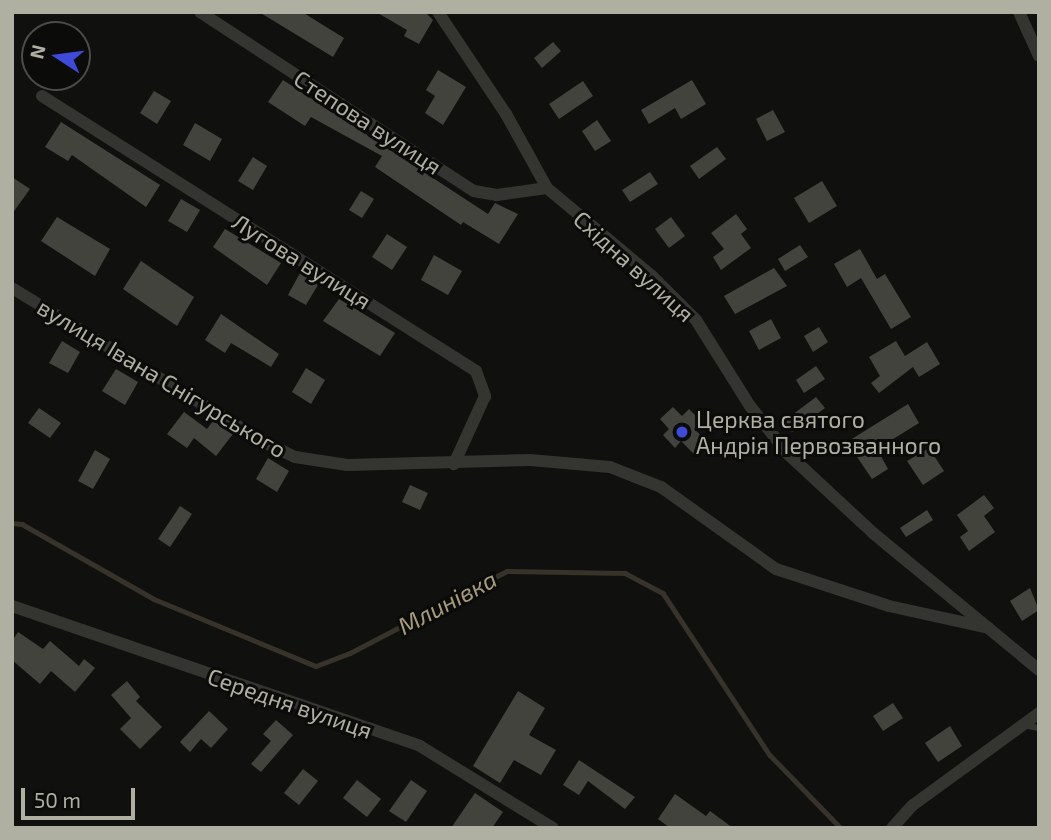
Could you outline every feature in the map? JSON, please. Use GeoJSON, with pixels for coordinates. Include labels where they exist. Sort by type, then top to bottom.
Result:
{"type":"FeatureCollection","features":[{"type":"Feature","properties":{"kind":"street","name":"Степова вулиця"},"geometry":{"type":"LineString","coordinates":[[200,12],[474,191],[497,195],[547,188]]}},
{"type":"Feature","properties":{"kind":"street","name":"Східна вулиця"},"geometry":{"type":"LineString","coordinates":[[438,12],[506,114],[547,188],[652,276],[696,320],[750,407],[788,454],[1039,670]]}},
{"type":"Feature","properties":{"kind":"street"},"geometry":{"type":"LineString","coordinates":[[1019,12],[1039,56]]}},
{"type":"Feature","properties":{"kind":"street","name":"Лугова вулиця"},"geometry":{"type":"LineString","coordinates":[[42,96],[476,371],[485,396],[454,464]]}},
{"type":"Feature","properties":{"kind":"street","name":"вулиця Івана Снігурського"},"geometry":{"type":"LineString","coordinates":[[12,288],[264,442],[295,457],[347,465],[530,460],[610,467],[661,487],[776,569],[889,606],[989,628]]}},
{"type":"Feature","properties":{"kind":"street","name":"Середня вулиця"},"geometry":{"type":"LineString","coordinates":[[12,606],[419,746],[553,828]]}},
{"type":"Feature","properties":{"kind":"street"},"geometry":{"type":"LineString","coordinates":[[892,828],[913,805],[1039,713]]}},
{"type":"Feature","properties":{"kind":"lane"},"geometry":{"type":"LineString","coordinates":[[1021,724],[1039,728]]}},
{"type":"Feature","properties":{"kind":"building"},"geometry":{"type":"Polygon","coordinates":[[[259,12],[302,12],[344,38],[333,57],[259,12]]]}},
{"type":"Feature","properties":{"kind":"building"},"geometry":{"type":"Polygon","coordinates":[[[376,12],[425,12],[433,20],[419,44],[404,36],[407,30],[376,12]]]}},
{"type":"Feature","properties":{"kind":"building"},"geometry":{"type":"Polygon","coordinates":[[[553,42],[561,51],[542,68],[534,58],[553,42]]]}},
{"type":"Feature","properties":{"kind":"building"},"geometry":{"type":"Polygon","coordinates":[[[438,70],[466,87],[443,125],[425,113],[435,96],[426,90],[438,70]]]}},
{"type":"Feature","properties":{"kind":"building"},"geometry":{"type":"Polygon","coordinates":[[[283,80],[488,214],[495,203],[518,214],[499,244],[463,222],[461,225],[375,167],[382,156],[311,117],[305,126],[268,102],[283,80]]]}},
{"type":"Feature","properties":{"kind":"building"},"geometry":{"type":"Polygon","coordinates":[[[692,80],[706,104],[681,119],[675,108],[649,124],[641,110],[692,80]]]}},
{"type":"Feature","properties":{"kind":"building"},"geometry":{"type":"Polygon","coordinates":[[[583,81],[593,96],[559,119],[549,104],[583,81]]]}},
{"type":"Feature","properties":{"kind":"building"},"geometry":{"type":"Polygon","coordinates":[[[154,91],[171,101],[157,124],[140,113],[154,91]]]}},
{"type":"Feature","properties":{"kind":"building"},"geometry":{"type":"Polygon","coordinates":[[[773,110],[785,132],[767,141],[756,119],[773,110]]]}},
{"type":"Feature","properties":{"kind":"building"},"geometry":{"type":"Polygon","coordinates":[[[597,120],[611,141],[595,151],[582,131],[597,120]]]}},
{"type":"Feature","properties":{"kind":"building"},"geometry":{"type":"Polygon","coordinates":[[[61,122],[160,185],[146,207],[72,155],[68,161],[45,147],[61,122]]]}},
{"type":"Feature","properties":{"kind":"building"},"geometry":{"type":"Polygon","coordinates":[[[195,123],[222,139],[210,161],[183,145],[195,123]]]}},
{"type":"Feature","properties":{"kind":"building"},"geometry":{"type":"Polygon","coordinates":[[[717,147],[726,159],[699,179],[690,166],[717,147]]]}},
{"type":"Feature","properties":{"kind":"building"},"geometry":{"type":"Polygon","coordinates":[[[253,157],[267,166],[253,190],[238,181],[253,157]]]}},
{"type":"Feature","properties":{"kind":"building"},"geometry":{"type":"Polygon","coordinates":[[[650,172],[658,184],[630,202],[622,190],[650,172]]]}},
{"type":"Feature","properties":{"kind":"building"},"geometry":{"type":"Polygon","coordinates":[[[12,177],[30,189],[12,214],[12,177]]]}},
{"type":"Feature","properties":{"kind":"building"},"geometry":{"type":"Polygon","coordinates":[[[822,181],[837,206],[809,223],[794,198],[822,181]]]}},
{"type":"Feature","properties":{"kind":"building"},"geometry":{"type":"Polygon","coordinates":[[[361,191],[374,199],[362,218],[349,210],[361,191]]]}},
{"type":"Feature","properties":{"kind":"building"},"geometry":{"type":"Polygon","coordinates":[[[181,199],[200,210],[187,232],[168,221],[181,199]]]}},
{"type":"Feature","properties":{"kind":"building"},"geometry":{"type":"Polygon","coordinates":[[[736,214],[747,229],[741,234],[751,248],[721,270],[713,257],[724,249],[711,233],[736,214]]]}},
{"type":"Feature","properties":{"kind":"building"},"geometry":{"type":"Polygon","coordinates":[[[57,217],[110,249],[95,276],[41,241],[57,217]]]}},
{"type":"Feature","properties":{"kind":"building"},"geometry":{"type":"Polygon","coordinates":[[[671,217],[685,236],[669,248],[655,229],[671,217]]]}},
{"type":"Feature","properties":{"kind":"building"},"geometry":{"type":"Polygon","coordinates":[[[225,229],[281,263],[267,285],[213,247],[225,229]]]}},
{"type":"Feature","properties":{"kind":"building"},"geometry":{"type":"Polygon","coordinates":[[[387,234],[407,247],[392,270],[372,257],[387,234]]]}},
{"type":"Feature","properties":{"kind":"building"},"geometry":{"type":"Polygon","coordinates":[[[800,245],[808,257],[785,271],[778,259],[800,245]]]}},
{"type":"Feature","properties":{"kind":"building"},"geometry":{"type":"Polygon","coordinates":[[[860,249],[877,279],[885,274],[911,317],[891,329],[861,278],[847,287],[834,264],[860,249]]]}},
{"type":"Feature","properties":{"kind":"building"},"geometry":{"type":"Polygon","coordinates":[[[434,255],[462,271],[448,295],[421,280],[434,255]]]}},
{"type":"Feature","properties":{"kind":"building"},"geometry":{"type":"Polygon","coordinates":[[[141,261],[194,297],[177,326],[123,289],[141,261]]]}},
{"type":"Feature","properties":{"kind":"building"},"geometry":{"type":"Polygon","coordinates":[[[774,268],[787,286],[735,314],[724,296],[774,268]]]}},
{"type":"Feature","properties":{"kind":"building"},"geometry":{"type":"Polygon","coordinates":[[[300,273],[319,283],[306,305],[288,295],[300,273]]]}},
{"type":"Feature","properties":{"kind":"building"},"geometry":{"type":"Polygon","coordinates":[[[339,299],[395,333],[380,356],[323,321],[339,299]]]}},
{"type":"Feature","properties":{"kind":"building"},"geometry":{"type":"Polygon","coordinates":[[[221,314],[279,354],[271,367],[231,343],[225,353],[205,340],[221,314]]]}},
{"type":"Feature","properties":{"kind":"building"},"geometry":{"type":"Polygon","coordinates":[[[771,319],[781,338],[759,350],[749,331],[771,319]]]}},
{"type":"Feature","properties":{"kind":"building"},"geometry":{"type":"Polygon","coordinates":[[[819,327],[828,342],[813,352],[804,336],[819,327]]]}},
{"type":"Feature","properties":{"kind":"building"},"geometry":{"type":"Polygon","coordinates":[[[62,341],[80,352],[68,373],[49,363],[62,341]]]}},
{"type":"Feature","properties":{"kind":"building"},"geometry":{"type":"Polygon","coordinates":[[[896,341],[905,356],[927,342],[940,364],[919,377],[913,367],[879,393],[871,383],[880,376],[869,357],[896,341]]]}},
{"type":"Feature","properties":{"kind":"building"},"geometry":{"type":"Polygon","coordinates":[[[816,366],[825,379],[804,393],[796,380],[816,366]]]}},
{"type":"Feature","properties":{"kind":"building"},"geometry":{"type":"Polygon","coordinates":[[[306,368],[325,380],[311,404],[292,392],[306,368]]]}},
{"type":"Feature","properties":{"kind":"building"},"geometry":{"type":"Polygon","coordinates":[[[116,369],[138,382],[125,405],[102,391],[116,369]]]}},
{"type":"Feature","properties":{"kind":"building"},"geometry":{"type":"Polygon","coordinates":[[[816,397],[825,408],[792,432],[784,421],[816,397]]]}},
{"type":"Feature","properties":{"kind":"building"},"geometry":{"type":"Polygon","coordinates":[[[908,404],[919,423],[877,449],[888,469],[872,479],[847,442],[908,404]]]}},
{"type":"Feature","properties":{"kind":"building","name":"Церква святого Андрія Первозванного"},"geometry":{"type":"Polygon","coordinates":[[[673,407],[682,416],[689,409],[701,421],[694,429],[707,441],[694,454],[681,441],[675,448],[663,435],[669,429],[660,419],[673,407]]]}},
{"type":"Feature","properties":{"kind":"building"},"geometry":{"type":"Polygon","coordinates":[[[39,408],[61,423],[50,438],[28,423],[39,408]]]}},
{"type":"Feature","properties":{"kind":"building"},"geometry":{"type":"Polygon","coordinates":[[[184,412],[207,429],[213,421],[233,434],[216,456],[194,438],[187,448],[167,434],[184,412]]]}},
{"type":"Feature","properties":{"kind":"building"},"geometry":{"type":"Polygon","coordinates":[[[929,448],[944,471],[923,485],[907,461],[929,448]]]}},
{"type":"Feature","properties":{"kind":"building"},"geometry":{"type":"Polygon","coordinates":[[[95,450],[110,459],[93,489],[78,481],[95,450]]]}},
{"type":"Feature","properties":{"kind":"building"},"geometry":{"type":"Polygon","coordinates":[[[268,458],[289,471],[277,492],[256,479],[268,458]]]}},
{"type":"Feature","properties":{"kind":"building"},"geometry":{"type":"Polygon","coordinates":[[[410,485],[428,493],[420,510],[402,502],[410,485]]]}},
{"type":"Feature","properties":{"kind":"building"},"geometry":{"type":"Polygon","coordinates":[[[984,495],[994,508],[984,516],[995,532],[969,551],[960,537],[968,531],[957,515],[984,495]]]}},
{"type":"Feature","properties":{"kind":"building"},"geometry":{"type":"Polygon","coordinates":[[[180,506],[192,514],[170,547],[158,539],[180,506]]]}},
{"type":"Feature","properties":{"kind":"building"},"geometry":{"type":"Polygon","coordinates":[[[927,510],[933,520],[906,537],[900,528],[927,510]]]}},
{"type":"Feature","properties":{"kind":"building"},"geometry":{"type":"Polygon","coordinates":[[[1030,588],[1039,610],[1022,621],[1010,601],[1030,588]]]}},
{"type":"Feature","properties":{"kind":"building"},"geometry":{"type":"Polygon","coordinates":[[[18,632],[43,649],[50,641],[79,666],[84,659],[95,668],[75,692],[51,671],[40,684],[12,660],[12,641],[18,632]]]}},
{"type":"Feature","properties":{"kind":"building"},"geometry":{"type":"Polygon","coordinates":[[[127,681],[140,697],[136,701],[162,727],[140,749],[120,729],[131,718],[111,695],[127,681]]]}},
{"type":"Feature","properties":{"kind":"building"},"geometry":{"type":"Polygon","coordinates":[[[518,691],[545,708],[529,735],[556,750],[541,775],[514,760],[500,783],[473,766],[518,691]]]}},
{"type":"Feature","properties":{"kind":"building"},"geometry":{"type":"Polygon","coordinates":[[[893,703],[903,718],[883,731],[873,716],[893,703]]]}},
{"type":"Feature","properties":{"kind":"building"},"geometry":{"type":"Polygon","coordinates":[[[209,711],[228,729],[211,748],[201,739],[190,752],[180,742],[209,711]]]}},
{"type":"Feature","properties":{"kind":"building"},"geometry":{"type":"Polygon","coordinates":[[[276,720],[293,735],[261,772],[251,764],[271,741],[263,734],[276,720]]]}},
{"type":"Feature","properties":{"kind":"building"},"geometry":{"type":"Polygon","coordinates":[[[950,726],[962,746],[938,762],[925,743],[950,726]]]}},
{"type":"Feature","properties":{"kind":"building"},"geometry":{"type":"Polygon","coordinates":[[[579,760],[635,797],[625,809],[588,781],[579,795],[563,785],[579,760]]]}},
{"type":"Feature","properties":{"kind":"building"},"geometry":{"type":"Polygon","coordinates":[[[303,769],[318,781],[299,805],[284,793],[303,769]]]}},
{"type":"Feature","properties":{"kind":"building"},"geometry":{"type":"Polygon","coordinates":[[[357,780],[381,799],[367,817],[343,798],[357,780]]]}},
{"type":"Feature","properties":{"kind":"building"},"geometry":{"type":"Polygon","coordinates":[[[411,780],[427,791],[406,822],[389,811],[411,780]]]}},
{"type":"Feature","properties":{"kind":"building"},"geometry":{"type":"Polygon","coordinates":[[[475,793],[503,812],[492,828],[451,828],[475,793]]]}},
{"type":"Feature","properties":{"kind":"building"},"geometry":{"type":"Polygon","coordinates":[[[675,794],[706,816],[710,811],[733,828],[670,828],[658,819],[675,794]]]}},
{"type":"Feature","properties":{"kind":"waterway","name":"Млинівка"},"geometry":{"type":"LineString","coordinates":[[12,523],[22,524],[154,599],[316,666],[350,653],[507,571],[625,573],[663,593],[770,755],[841,828]]}},
{"type":"Feature","properties":{"kind":"place","name":"Церква святого Андрія Первозванного"},"geometry":{"type":"Point","coordinates":[682,432]}}]}
